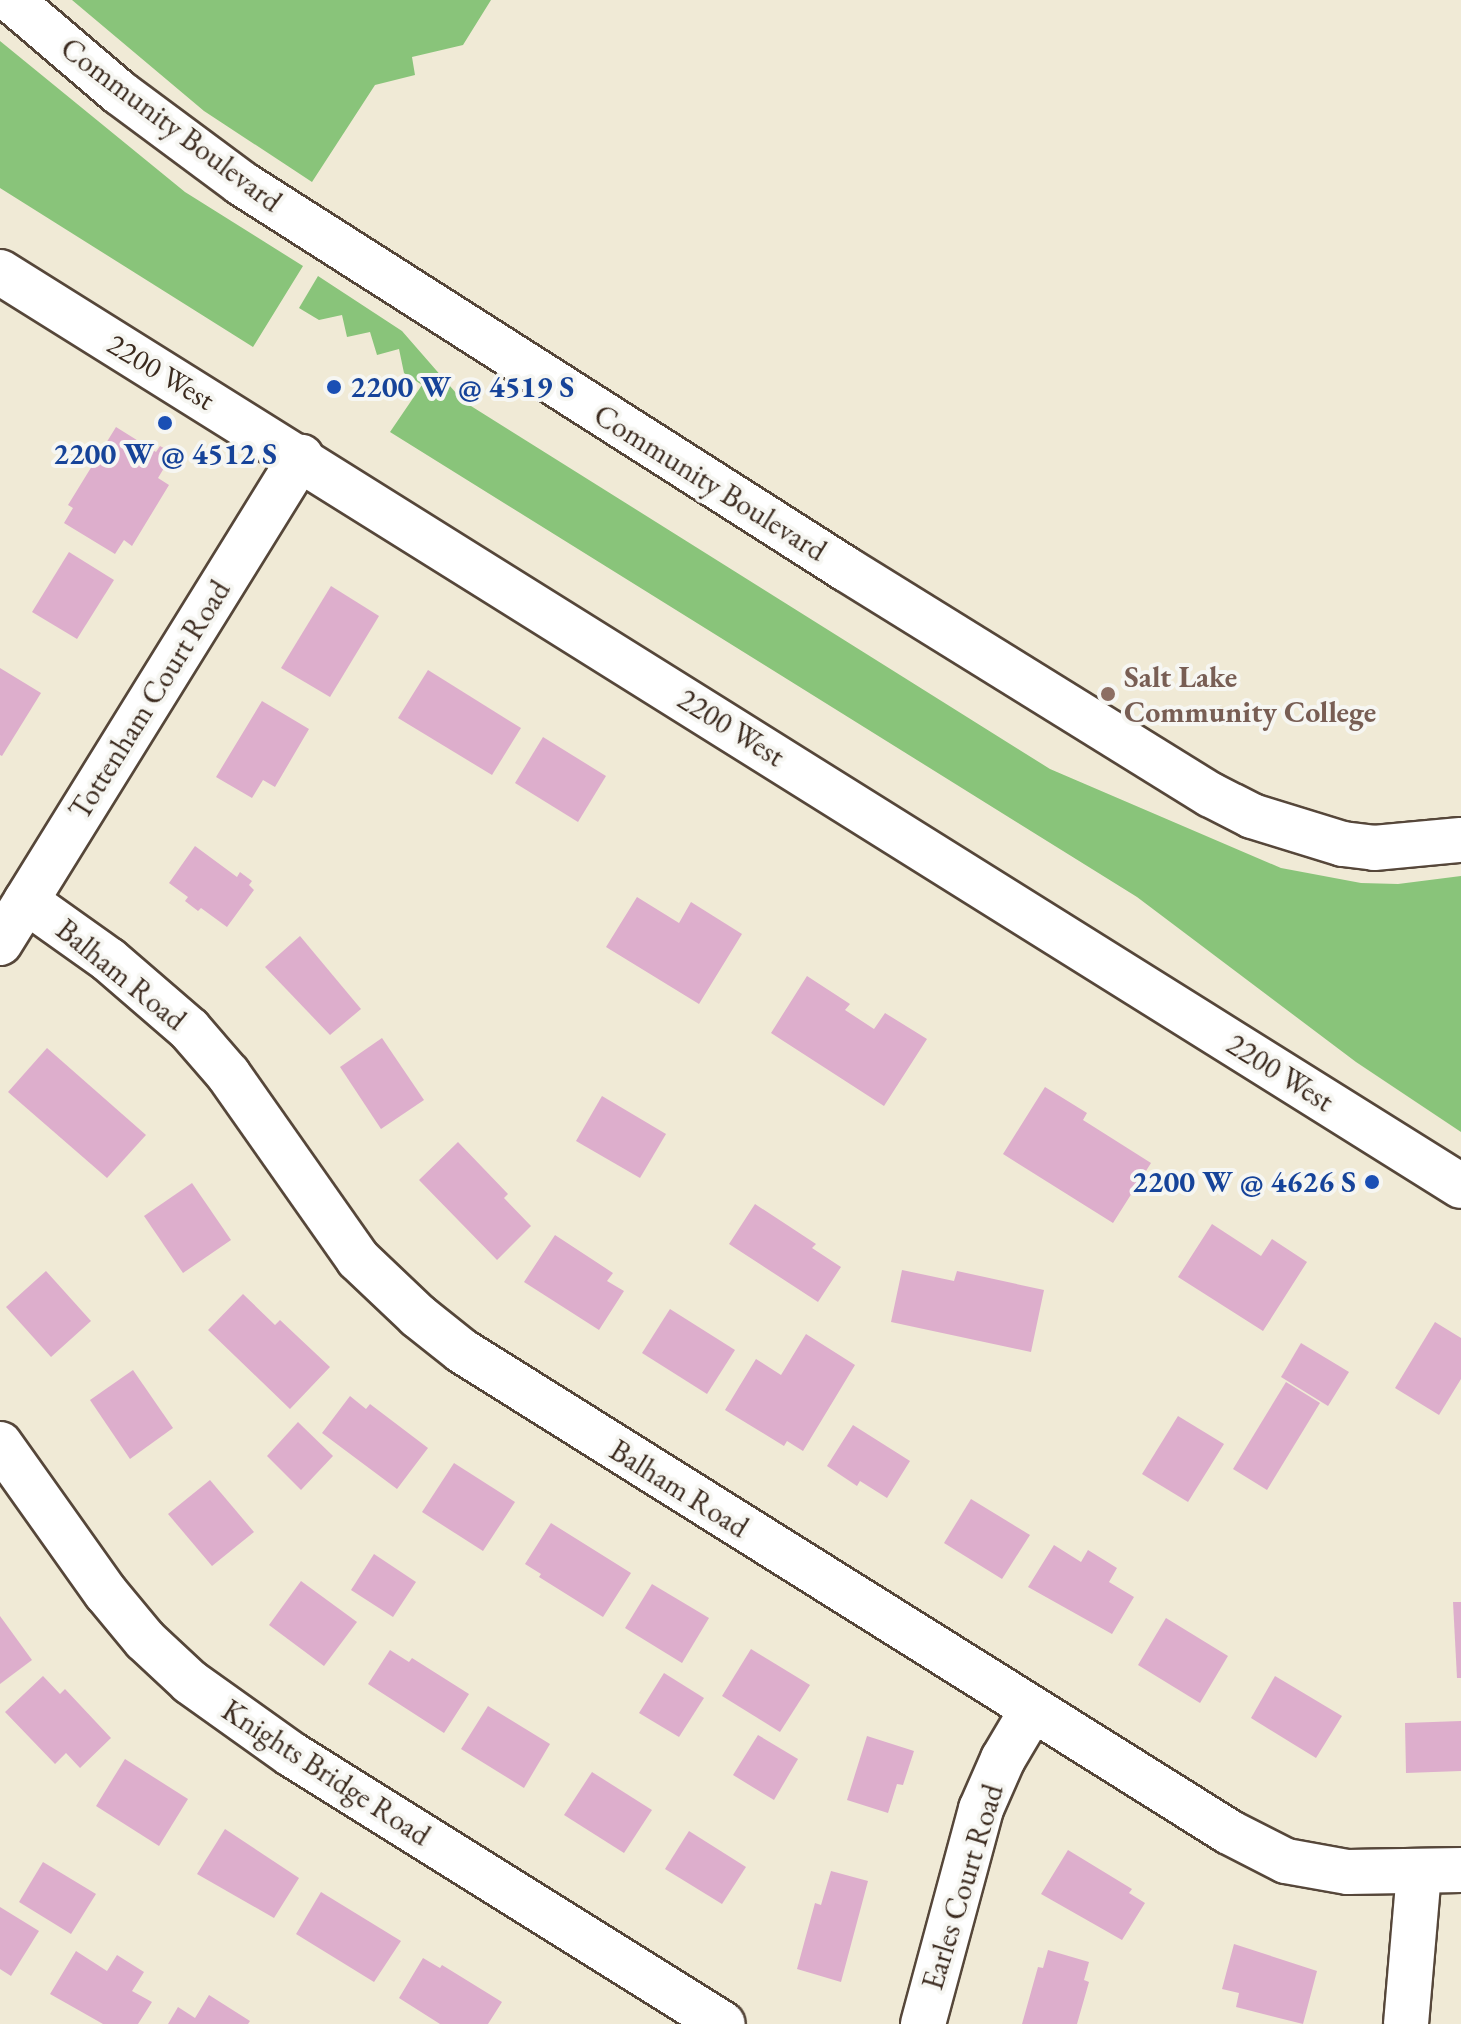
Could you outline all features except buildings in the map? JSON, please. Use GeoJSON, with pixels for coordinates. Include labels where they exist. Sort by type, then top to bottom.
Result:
{"type":"FeatureCollection","features":[{"type":"Feature","properties":{"kind":"street","name":"Community Boulevard"},"geometry":{"type":"LineString","coordinates":[[11,0],[120,93],[266,200],[846,569],[1211,795],[1252,816],[1343,844],[1374,848],[1461,840]]}},
{"type":"Feature","properties":{"kind":"street","name":"2200 West"},"geometry":{"type":"LineString","coordinates":[[0,272],[301,457],[1461,1186]]}},
{"type":"Feature","properties":{"kind":"street","name":"Tottenham Court Road"},"geometry":{"type":"LineString","coordinates":[[0,943],[301,457]]}},
{"type":"Feature","properties":{"kind":"street","name":"Balham Road"},"geometry":{"type":"LineString","coordinates":[[26,901],[109,960],[189,1029],[228,1074],[358,1259],[418,1316],[511,1384],[1229,1832],[1286,1861],[1348,1872],[1440,1871]]}},
{"type":"Feature","properties":{"kind":"street","name":"Knights Bridge Road"},"geometry":{"type":"LineString","coordinates":[[0,1444],[106,1593],[145,1640],[190,1682],[291,1754],[723,2024]]}},
{"type":"Feature","properties":{"kind":"street","name":"Earles Court Road"},"geometry":{"type":"LineString","coordinates":[[923,2024],[981,1809],[1003,1759],[1032,1710]]}},
{"type":"Feature","properties":{"kind":"street"},"geometry":{"type":"LineString","coordinates":[[1406,2024],[1440,1871]]}},
{"type":"Feature","properties":{"kind":"green space"},"geometry":{"type":"Polygon","coordinates":[[[72,0],[491,0],[463,45],[412,57],[415,75],[375,85],[312,182],[204,111],[72,0]]]}},
{"type":"Feature","properties":{"kind":"green space"},"geometry":{"type":"Polygon","coordinates":[[[0,41],[185,192],[303,266],[253,347],[0,188],[0,41]]]}},
{"type":"Feature","properties":{"kind":"green space"},"geometry":{"type":"Polygon","coordinates":[[[318,276],[402,331],[463,401],[1050,769],[1281,868],[1361,883],[1398,884],[1461,876],[1461,1132],[1356,1062],[1137,897],[390,432],[422,385],[404,373],[399,349],[377,355],[370,332],[347,337],[342,315],[319,320],[299,308],[318,276]]]}},
{"type":"Feature","properties":{"kind":"place","name":"2200 W @ 4519 S"},"geometry":{"type":"Point","coordinates":[334,387]}},
{"type":"Feature","properties":{"kind":"place","name":"2200 W @ 4512 S"},"geometry":{"type":"Point","coordinates":[165,423]}},
{"type":"Feature","properties":{"kind":"place","name":"Salt Lake Community College"},"geometry":{"type":"Point","coordinates":[1108,694]}},
{"type":"Feature","properties":{"kind":"place","name":"2200 W @ 4626 S"},"geometry":{"type":"Point","coordinates":[1372,1182]}}]}
